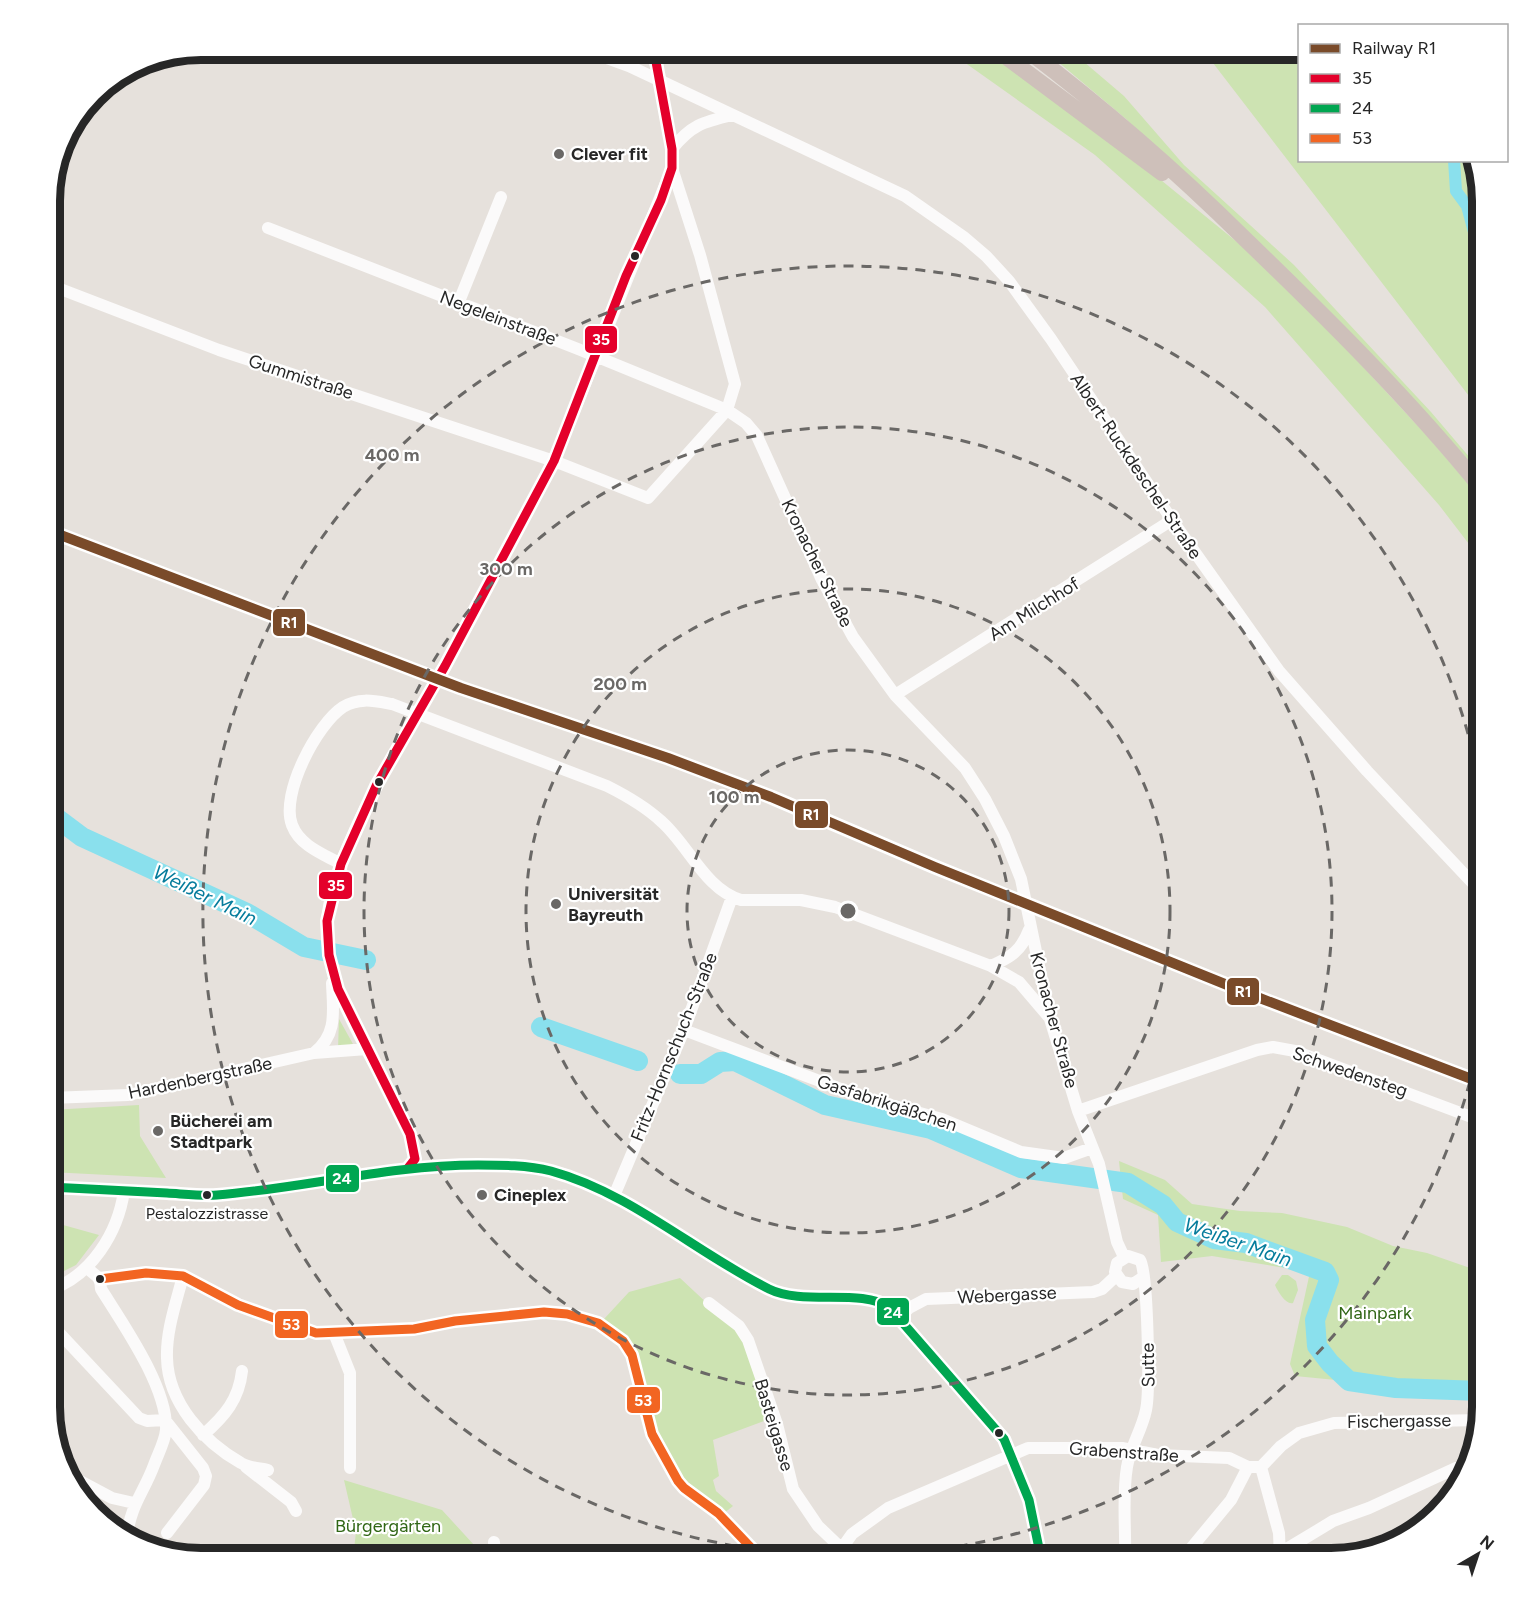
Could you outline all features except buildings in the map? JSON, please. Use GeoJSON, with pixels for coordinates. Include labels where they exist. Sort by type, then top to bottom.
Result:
{"type":"FeatureCollection","features":[{"type":"Feature","properties":{"kind":"highway"},"geometry":{"type":"LineString","coordinates":[[1011,60],[1140,155],[1244,237]]}},
{"type":"Feature","properties":{"kind":"highway"},"geometry":{"type":"LineString","coordinates":[[1041,60],[1147,145],[1198,190],[1363,353],[1472,478]]}},
{"type":"Feature","properties":{"kind":"street","name":"Albert-Ruckdeschel-Straße"},"geometry":{"type":"LineString","coordinates":[[615,60],[905,196],[965,238],[986,256],[1009,281],[1051,339],[1172,520],[1279,671],[1367,771],[1472,882]]}},
{"type":"Feature","properties":{"kind":"street"},"geometry":{"type":"LineString","coordinates":[[655,60],[672,149],[672,168],[735,384],[727,410]]}},
{"type":"Feature","properties":{"kind":"street"},"geometry":{"type":"LineString","coordinates":[[672,149],[685,132],[699,124],[732,115]]}},
{"type":"Feature","properties":{"kind":"street"},"geometry":{"type":"LineString","coordinates":[[445,666],[554,461],[672,168]]}},
{"type":"Feature","properties":{"kind":"street"},"geometry":{"type":"LineString","coordinates":[[458,304],[501,197]]}},
{"type":"Feature","properties":{"kind":"street","name":"Negeleinstraße"},"geometry":{"type":"LineString","coordinates":[[268,228],[727,410]]}},
{"type":"Feature","properties":{"kind":"street","name":"Gummistraße"},"geometry":{"type":"LineString","coordinates":[[60,289],[219,350],[554,461],[648,498],[727,410]]}},
{"type":"Feature","properties":{"kind":"street","name":"Kronacher Straße"},"geometry":{"type":"LineString","coordinates":[[727,410],[746,423],[757,436],[822,580],[854,638],[895,695],[965,768],[985,799],[1004,836],[1021,879],[1029,930],[1050,1019],[1078,1110]]}},
{"type":"Feature","properties":{"kind":"street","name":"Am Milchhof"},"geometry":{"type":"LineString","coordinates":[[895,695],[1172,520]]}},
{"type":"Feature","properties":{"kind":"street"},"geometry":{"type":"LineString","coordinates":[[341,864],[303,843],[292,825],[289,800],[295,780],[328,720],[344,706],[363,699],[392,704],[608,786],[636,802],[663,822],[714,883],[732,897],[741,900],[801,900],[835,907],[992,966],[1029,991],[1050,1019]]}},
{"type":"Feature","properties":{"kind":"street"},"geometry":{"type":"LineString","coordinates":[[314,1053],[330,1037],[333,1025],[327,921],[341,864],[367,805],[408,731]]}},
{"type":"Feature","properties":{"kind":"street","name":"Fritz-Hornschuch-Straße"},"geometry":{"type":"LineString","coordinates":[[614,1196],[684,1030],[732,897]]}},
{"type":"Feature","properties":{"kind":"street","name":"Kronacher Straße"},"geometry":{"type":"LineString","coordinates":[[992,966],[1014,955],[1029,930]]}},
{"type":"Feature","properties":{"kind":"street"},"geometry":{"type":"LineString","coordinates":[[331,966],[344,1004],[410,1134],[415,1159],[408,1168]]}},
{"type":"Feature","properties":{"kind":"street","name":"Gasfabrikgäßchen"},"geometry":{"type":"LineString","coordinates":[[684,1030],[865,1098],[942,1119],[1021,1152],[1064,1158],[1092,1148]]}},
{"type":"Feature","properties":{"kind":"street","name":"Schwedensteg"},"geometry":{"type":"LineString","coordinates":[[1078,1110],[1257,1050],[1274,1047],[1295,1051],[1472,1116]]}},
{"type":"Feature","properties":{"kind":"street","name":"Hardenbergstraße"},"geometry":{"type":"LineString","coordinates":[[60,1098],[128,1095],[314,1053],[367,1049]]}},
{"type":"Feature","properties":{"kind":"street"},"geometry":{"type":"LineString","coordinates":[[1078,1110],[1099,1164],[1117,1242],[1124,1257],[1117,1263],[1116,1276],[1129,1285],[1137,1283],[1142,1278]]}},
{"type":"Feature","properties":{"kind":"street"},"geometry":{"type":"LineString","coordinates":[[60,1188],[216,1195],[408,1168],[515,1165],[549,1170],[614,1196],[694,1247],[771,1290],[794,1296],[875,1300],[889,1307],[990,1421],[1012,1453],[1029,1500],[1039,1548]]}},
{"type":"Feature","properties":{"kind":"street"},"geometry":{"type":"LineString","coordinates":[[60,1285],[72,1280],[87,1268],[121,1212],[124,1191]]}},
{"type":"Feature","properties":{"kind":"street","name":"Sutte"},"geometry":{"type":"LineString","coordinates":[[1124,1257],[1132,1256],[1140,1260],[1144,1269],[1142,1278],[1147,1301],[1148,1391],[1145,1417],[1127,1467],[1125,1548]]}},
{"type":"Feature","properties":{"kind":"street"},"geometry":{"type":"LineString","coordinates":[[87,1268],[100,1279],[101,1289],[126,1328],[149,1371],[165,1413],[166,1432],[152,1470],[134,1503],[129,1527]]}},
{"type":"Feature","properties":{"kind":"street"},"geometry":{"type":"LineString","coordinates":[[100,1279],[146,1274],[183,1276],[238,1305],[316,1333],[414,1329],[455,1321],[556,1313],[582,1317],[611,1330],[623,1341],[632,1355],[652,1434],[678,1480],[684,1488],[726,1520],[752,1548]]}},
{"type":"Feature","properties":{"kind":"street"},"geometry":{"type":"LineString","coordinates":[[183,1276],[171,1323],[167,1359],[174,1392],[188,1418],[203,1435],[291,1502],[296,1511]]}},
{"type":"Feature","properties":{"kind":"street","name":"Webergasse"},"geometry":{"type":"LineString","coordinates":[[899,1318],[909,1308],[926,1299],[1093,1292],[1102,1288],[1116,1276]]}},
{"type":"Feature","properties":{"kind":"street","name":"Basteigasse"},"geometry":{"type":"LineString","coordinates":[[709,1303],[739,1326],[748,1340],[777,1424],[793,1488],[834,1548]]}},
{"type":"Feature","properties":{"kind":"street"},"geometry":{"type":"LineString","coordinates":[[334,1333],[350,1373],[350,1468]]}},
{"type":"Feature","properties":{"kind":"street"},"geometry":{"type":"LineString","coordinates":[[60,1334],[139,1418],[147,1421],[165,1420]]}},
{"type":"Feature","properties":{"kind":"street"},"geometry":{"type":"LineString","coordinates":[[203,1435],[220,1421],[240,1391],[242,1371]]}},
{"type":"Feature","properties":{"kind":"street"},"geometry":{"type":"LineString","coordinates":[[165,1420],[203,1468],[206,1476],[204,1485],[167,1533]]}},
{"type":"Feature","properties":{"kind":"street","name":"Fischergasse"},"geometry":{"type":"LineString","coordinates":[[1191,1548],[1255,1467],[1299,1433],[1334,1423],[1471,1420]]}},
{"type":"Feature","properties":{"kind":"street","name":"Grabenstraße"},"geometry":{"type":"LineString","coordinates":[[842,1548],[864,1523],[888,1508],[1012,1453],[1044,1447],[1133,1450],[1158,1455],[1229,1458],[1255,1467]]}},
{"type":"Feature","properties":{"kind":"street"},"geometry":{"type":"LineString","coordinates":[[243,1465],[268,1470]]}},
{"type":"Feature","properties":{"kind":"street"},"geometry":{"type":"LineString","coordinates":[[1255,1467],[1279,1533],[1280,1548]]}},
{"type":"Feature","properties":{"kind":"street"},"geometry":{"type":"LineString","coordinates":[[1292,1548],[1333,1521],[1369,1509],[1458,1468]]}},
{"type":"Feature","properties":{"kind":"street"},"geometry":{"type":"LineString","coordinates":[[82,1482],[112,1498],[134,1503]]}},
{"type":"Feature","properties":{"kind":"street"},"geometry":{"type":"LineString","coordinates":[[494,1542],[494,1548]]}},
{"type":"Feature","properties":{"kind":"green space"},"geometry":{"type":"Polygon","coordinates":[[[961,60],[1003,60],[1102,132],[1248,251],[1303,302],[1429,438],[1472,488],[1472,548],[1439,505],[1265,307],[1095,155],[961,60]]]}},
{"type":"Feature","properties":{"kind":"green space"},"geometry":{"type":"Polygon","coordinates":[[[1056,60],[1082,60],[1124,96],[1184,165],[1294,265],[1431,412],[1472,460],[1472,469],[1126,119],[1056,60]]]}},
{"type":"Feature","properties":{"kind":"green space"},"geometry":{"type":"Polygon","coordinates":[[[1211,60],[1298,60],[1298,162],[1466,162],[1472,201],[1472,400],[1211,60]]]}},
{"type":"Feature","properties":{"kind":"green space"},"geometry":{"type":"Polygon","coordinates":[[[339,1019],[353,1044],[338,1049],[339,1019]]]}},
{"type":"Feature","properties":{"kind":"green space"},"geometry":{"type":"Polygon","coordinates":[[[139,1105],[140,1136],[166,1178],[60,1173],[60,1109],[139,1105]]]}},
{"type":"Feature","properties":{"kind":"green space","name":"Mainpark"},"geometry":{"type":"Polygon","coordinates":[[[1119,1161],[1165,1180],[1192,1204],[1240,1211],[1282,1213],[1347,1227],[1393,1246],[1427,1253],[1472,1269],[1472,1385],[1397,1386],[1295,1376],[1290,1364],[1310,1272],[1212,1256],[1161,1262],[1158,1215],[1123,1199],[1119,1161]]]}},
{"type":"Feature","properties":{"kind":"green space"},"geometry":{"type":"Polygon","coordinates":[[[60,1224],[99,1235],[76,1265],[60,1273],[60,1224]]]}},
{"type":"Feature","properties":{"kind":"green space"},"geometry":{"type":"Polygon","coordinates":[[[1282,1275],[1288,1275],[1296,1281],[1298,1290],[1293,1303],[1285,1300],[1275,1285],[1282,1275]]]}},
{"type":"Feature","properties":{"kind":"green space"},"geometry":{"type":"Polygon","coordinates":[[[680,1278],[741,1335],[769,1419],[713,1440],[719,1476],[713,1480],[716,1491],[733,1506],[723,1514],[685,1486],[654,1434],[627,1339],[604,1319],[629,1292],[680,1278]]]}},
{"type":"Feature","properties":{"kind":"green space","name":"Bürgergärten"},"geometry":{"type":"Polygon","coordinates":[[[344,1480],[442,1510],[477,1548],[354,1548],[356,1532],[344,1480]]]}},
{"type":"Feature","properties":{"kind":"waterway","name":"Weißer Main"},"geometry":{"type":"LineString","coordinates":[[1454,162],[1456,191],[1467,206],[1472,225]]}},
{"type":"Feature","properties":{"kind":"waterway","name":"Weißer Main"},"geometry":{"type":"LineString","coordinates":[[60,820],[82,837],[247,913],[304,947],[366,960]]}},
{"type":"Feature","properties":{"kind":"waterway","name":"Weißer Main"},"geometry":{"type":"LineString","coordinates":[[541,1027],[638,1061]]}},
{"type":"Feature","properties":{"kind":"waterway","name":"Weißer Main"},"geometry":{"type":"LineString","coordinates":[[680,1074],[701,1074],[720,1062],[735,1061],[825,1105],[931,1129],[1021,1168],[1128,1183],[1163,1205],[1177,1222],[1214,1239],[1246,1243],[1325,1272],[1329,1280],[1315,1320],[1317,1346],[1330,1363],[1349,1381],[1396,1388],[1472,1391]]}},
{"type":"Feature","properties":{"kind":"tunnel"},"geometry":{"type":"LineString","coordinates":[[407,731],[445,666]]}},
{"type":"Feature","properties":{"kind":"rail line","name":"R1"},"geometry":{"type":"LineString","coordinates":[[60,535],[461,688],[668,758],[771,797],[935,867],[1257,997],[1472,1079]]}},
{"type":"Feature","properties":{"kind":"transit line","name":"35"},"geometry":{"type":"LineString","coordinates":[[408,1168],[415,1159],[410,1134],[338,989],[329,955],[327,921],[341,864],[376,786],[445,666],[554,461],[626,276],[661,200],[672,168],[672,149],[656,60]]}},
{"type":"Feature","properties":{"kind":"transit line","name":"24"},"geometry":{"type":"LineString","coordinates":[[60,1188],[217,1195],[412,1169],[478,1165],[533,1168],[551,1171],[580,1181],[636,1208],[769,1289],[798,1296],[848,1297],[877,1301],[889,1307],[1004,1439],[1029,1500],[1039,1548]]}},
{"type":"Feature","properties":{"kind":"transit line","name":"53"},"geometry":{"type":"LineString","coordinates":[[100,1279],[146,1273],[183,1276],[238,1305],[316,1333],[414,1329],[455,1321],[544,1312],[567,1314],[598,1323],[623,1341],[632,1355],[652,1434],[678,1481],[718,1513],[751,1548]]}},
{"type":"Feature","properties":{"kind":"place","name":"Clever fit"},"geometry":{"type":"Point","coordinates":[559,154]}},
{"type":"Feature","properties":{"kind":"place","name":"Universität Bayreuth"},"geometry":{"type":"Point","coordinates":[556,904]}},
{"type":"Feature","properties":{"kind":"place","name":"Bücherei am Stadtpark"},"geometry":{"type":"Point","coordinates":[158,1131]}},
{"type":"Feature","properties":{"kind":"place","name":"Pestalozzistrasse"},"geometry":{"type":"Point","coordinates":[207,1195]}},
{"type":"Feature","properties":{"kind":"place","name":"Cineplex"},"geometry":{"type":"Point","coordinates":[482,1195]}}]}
